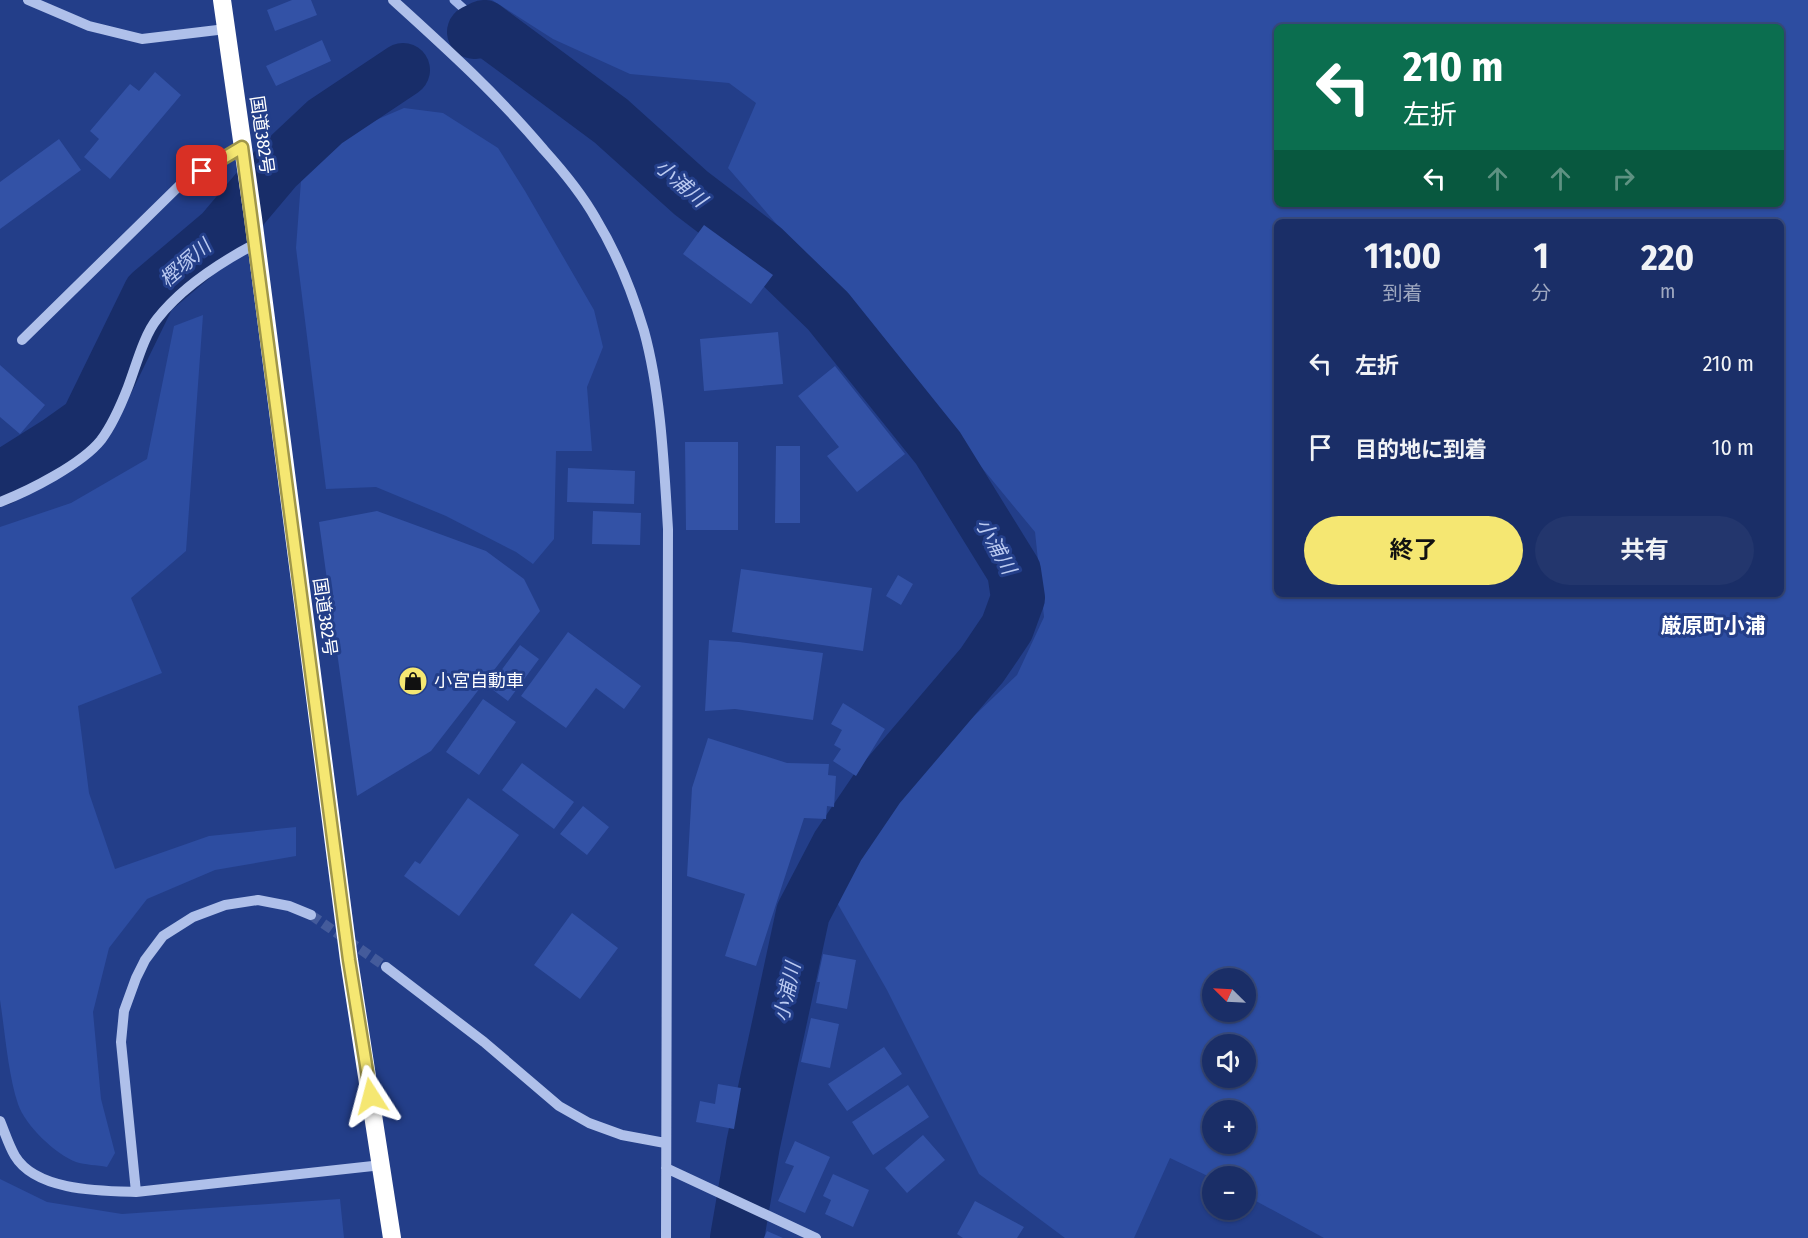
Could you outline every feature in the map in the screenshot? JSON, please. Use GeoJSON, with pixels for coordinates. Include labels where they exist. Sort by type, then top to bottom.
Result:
{"type":"FeatureCollection","features":[{"type":"Feature","properties":{"kind":"highway","name":"国道382号"},"geometry":{"type":"LineString","coordinates":[[222,0],[253,218],[349,960],[392,1238]]}},
{"type":"Feature","properties":{"kind":"street"},"geometry":{"type":"LineString","coordinates":[[28,0],[89,26],[142,39],[226,29]]}},
{"type":"Feature","properties":{"kind":"street"},"geometry":{"type":"LineString","coordinates":[[393,0],[519,119],[568,177],[596,219],[616,260],[644,332],[656,392],[664,455],[668,530],[666,1238]]}},
{"type":"Feature","properties":{"kind":"street"},"geometry":{"type":"LineString","coordinates":[[22,340],[182,183],[243,156]]}},
{"type":"Feature","properties":{"kind":"street"},"geometry":{"type":"LineString","coordinates":[[0,502],[63,472],[100,441],[120,408],[143,347],[156,320],[185,290],[225,260],[255,244]]}},
{"type":"Feature","properties":{"kind":"street"},"geometry":{"type":"LineString","coordinates":[[136,1192],[121,1042],[124,1011],[145,960],[163,936],[193,917],[225,905],[258,900],[289,906],[311,915]]}},
{"type":"Feature","properties":{"kind":"street"},"geometry":{"type":"LineString","coordinates":[[386,967],[484,1042],[559,1106],[588,1123],[622,1135],[666,1143]]}},
{"type":"Feature","properties":{"kind":"street"},"geometry":{"type":"LineString","coordinates":[[0,1121],[16,1158],[31,1172],[57,1185],[98,1191],[136,1192],[382,1165]]}},
{"type":"Feature","properties":{"kind":"street"},"geometry":{"type":"LineString","coordinates":[[666,1168],[816,1238]]}},
{"type":"Feature","properties":{"kind":"shaded area"},"geometry":{"type":"Polygon","coordinates":[[[492,0],[1808,0],[1808,1238],[1324,1238],[1256,1201],[1256,1166],[1202,1166],[1202,1173],[1170,1158],[1134,1238],[1065,1238],[979,1174],[887,990],[835,899],[852,861],[913,774],[1017,675],[1044,617],[1035,532],[864,325],[728,168],[756,103],[729,83],[630,74],[553,39],[492,0]]]}},
{"type":"Feature","properties":{"kind":"shaded area"},"geometry":{"type":"Polygon","coordinates":[[[404,108],[443,113],[498,148],[594,310],[603,347],[587,387],[592,451],[556,451],[554,539],[533,564],[516,552],[446,516],[376,487],[326,489],[296,248],[301,181],[336,137],[404,108]]]}},
{"type":"Feature","properties":{"kind":"shaded area"},"geometry":{"type":"Polygon","coordinates":[[[203,315],[186,551],[131,598],[162,673],[78,706],[89,793],[115,869],[209,836],[296,827],[296,856],[215,870],[147,899],[109,948],[93,1012],[101,1099],[115,1153],[107,1167],[83,1164],[68,1158],[50,1146],[27,1121],[22,1112],[9,1066],[0,1000],[0,527],[71,503],[147,459],[174,326],[203,315]]]}},
{"type":"Feature","properties":{"kind":"shaded area"},"geometry":{"type":"Polygon","coordinates":[[[0,1179],[47,1202],[122,1214],[340,1199],[344,1238],[0,1238],[0,1179]]]}},
{"type":"Feature","properties":{"kind":"building"},"geometry":{"type":"Polygon","coordinates":[[[292,0],[311,0],[317,15],[275,31],[267,10],[292,0]]]}},
{"type":"Feature","properties":{"kind":"building"},"geometry":{"type":"Polygon","coordinates":[[[322,40],[331,61],[276,86],[266,66],[322,40]]]}},
{"type":"Feature","properties":{"kind":"building"},"geometry":{"type":"Polygon","coordinates":[[[155,72],[181,95],[110,179],[84,157],[99,139],[90,131],[130,84],[139,91],[155,72]]]}},
{"type":"Feature","properties":{"kind":"building"},"geometry":{"type":"Polygon","coordinates":[[[59,139],[81,170],[0,229],[0,182],[59,139]]]}},
{"type":"Feature","properties":{"kind":"building"},"geometry":{"type":"Polygon","coordinates":[[[704,225],[773,275],[751,304],[683,254],[704,225]]]}},
{"type":"Feature","properties":{"kind":"building"},"geometry":{"type":"Polygon","coordinates":[[[778,332],[783,384],[704,391],[700,339],[778,332]]]}},
{"type":"Feature","properties":{"kind":"building"},"geometry":{"type":"Polygon","coordinates":[[[0,365],[45,405],[20,434],[0,417],[0,365]]]}},
{"type":"Feature","properties":{"kind":"building"},"geometry":{"type":"Polygon","coordinates":[[[835,366],[905,454],[857,492],[827,456],[839,447],[798,396],[835,366]]]}},
{"type":"Feature","properties":{"kind":"building"},"geometry":{"type":"Polygon","coordinates":[[[685,442],[738,442],[738,530],[686,530],[685,442]]]}},
{"type":"Feature","properties":{"kind":"building"},"geometry":{"type":"Polygon","coordinates":[[[776,446],[800,446],[800,523],[775,523],[776,446]]]}},
{"type":"Feature","properties":{"kind":"building"},"geometry":{"type":"Polygon","coordinates":[[[568,468],[635,471],[634,504],[567,502],[568,468]]]}},
{"type":"Feature","properties":{"kind":"building","name":"小宮自動車"},"geometry":{"type":"Polygon","coordinates":[[[377,511],[486,551],[524,579],[540,611],[431,751],[357,796],[319,522],[377,511]]]}},
{"type":"Feature","properties":{"kind":"building"},"geometry":{"type":"Polygon","coordinates":[[[593,511],[641,513],[640,545],[592,544],[593,511]]]}},
{"type":"Feature","properties":{"kind":"building"},"geometry":{"type":"Polygon","coordinates":[[[741,569],[872,588],[863,651],[732,632],[741,569]]]}},
{"type":"Feature","properties":{"kind":"building"},"geometry":{"type":"Polygon","coordinates":[[[898,575],[913,584],[901,605],[886,596],[898,575]]]}},
{"type":"Feature","properties":{"kind":"building"},"geometry":{"type":"Polygon","coordinates":[[[568,632],[641,686],[624,709],[596,688],[566,728],[521,696],[568,632]]]}},
{"type":"Feature","properties":{"kind":"building"},"geometry":{"type":"Polygon","coordinates":[[[709,640],[823,653],[813,720],[735,709],[705,711],[709,640]]]}},
{"type":"Feature","properties":{"kind":"building"},"geometry":{"type":"Polygon","coordinates":[[[520,645],[539,659],[508,701],[489,687],[520,645]]]}},
{"type":"Feature","properties":{"kind":"building"},"geometry":{"type":"Polygon","coordinates":[[[483,699],[516,722],[479,775],[446,752],[483,699]]]}},
{"type":"Feature","properties":{"kind":"building"},"geometry":{"type":"Polygon","coordinates":[[[843,703],[885,729],[856,776],[833,761],[841,749],[834,745],[842,730],[831,724],[843,703]]]}},
{"type":"Feature","properties":{"kind":"building"},"geometry":{"type":"Polygon","coordinates":[[[708,738],[787,763],[829,764],[828,775],[836,776],[834,807],[827,806],[826,819],[804,818],[756,966],[725,956],[745,894],[687,876],[692,788],[708,738]]]}},
{"type":"Feature","properties":{"kind":"building"},"geometry":{"type":"Polygon","coordinates":[[[522,763],[574,802],[554,829],[502,790],[522,763]]]}},
{"type":"Feature","properties":{"kind":"building"},"geometry":{"type":"Polygon","coordinates":[[[468,798],[519,835],[459,916],[404,876],[415,861],[420,864],[468,798]]]}},
{"type":"Feature","properties":{"kind":"building"},"geometry":{"type":"Polygon","coordinates":[[[583,806],[609,827],[587,855],[560,834],[583,806]]]}},
{"type":"Feature","properties":{"kind":"building"},"geometry":{"type":"Polygon","coordinates":[[[572,913],[618,948],[580,999],[534,965],[572,913]]]}},
{"type":"Feature","properties":{"kind":"building"},"geometry":{"type":"Polygon","coordinates":[[[823,954],[856,960],[847,1009],[816,1003],[820,982],[817,982],[823,954]]]}},
{"type":"Feature","properties":{"kind":"building"},"geometry":{"type":"Polygon","coordinates":[[[811,1018],[839,1024],[830,1068],[801,1062],[811,1018]]]}},
{"type":"Feature","properties":{"kind":"building"},"geometry":{"type":"Polygon","coordinates":[[[884,1047],[902,1074],[847,1111],[828,1084],[884,1047]]]}},
{"type":"Feature","properties":{"kind":"building"},"geometry":{"type":"Polygon","coordinates":[[[718,1084],[741,1088],[734,1129],[696,1122],[700,1101],[715,1104],[718,1084]]]}},
{"type":"Feature","properties":{"kind":"building"},"geometry":{"type":"Polygon","coordinates":[[[908,1085],[929,1117],[873,1155],[852,1122],[908,1085]]]}},
{"type":"Feature","properties":{"kind":"building"},"geometry":{"type":"Polygon","coordinates":[[[923,1135],[945,1160],[907,1193],[885,1168],[923,1135]]]}},
{"type":"Feature","properties":{"kind":"building"},"geometry":{"type":"Polygon","coordinates":[[[795,1141],[830,1157],[805,1213],[778,1201],[794,1166],[785,1163],[795,1141]]]}},
{"type":"Feature","properties":{"kind":"building"},"geometry":{"type":"Polygon","coordinates":[[[833,1174],[869,1190],[853,1227],[825,1214],[831,1200],[823,1196],[833,1174]]]}},
{"type":"Feature","properties":{"kind":"building"},"geometry":{"type":"Polygon","coordinates":[[[975,1201],[1024,1227],[1017,1238],[963,1238],[957,1234],[975,1201]]]}},
{"type":"Feature","properties":{"kind":"building"},"geometry":{"type":"Polygon","coordinates":[[[767,1231],[783,1238],[764,1238],[767,1231]]]}},
{"type":"Feature","properties":{"kind":"waterway"},"geometry":{"type":"LineString","coordinates":[[454,0],[484,27]]}},
{"type":"Feature","properties":{"kind":"waterway","name":"小浦川"},"geometry":{"type":"LineString","coordinates":[[474,32],[484,27],[611,121],[691,193],[763,248],[828,311],[938,448],[1014,571],[1018,598],[1007,628],[982,665],[878,787],[838,846],[803,913],[753,1145],[737,1238]]}},
{"type":"Feature","properties":{"kind":"waterway","name":"樫塚川"},"geometry":{"type":"LineString","coordinates":[[0,479],[87,422],[150,293],[222,232],[276,168],[325,122],[403,70]]}},
{"type":"Feature","properties":{"kind":"tunnel"},"geometry":{"type":"LineString","coordinates":[[311,915],[386,967]]}},
{"type":"Feature","properties":{"kind":"place","name":"小宮自動車"},"geometry":{"type":"Point","coordinates":[413,681]}},
{"type":"Feature","properties":{"kind":"district","name":"厳原町小浦"},"geometry":{"type":"Point","coordinates":[1713,626]}},
{"type":"Feature","properties":{"kind":"route"},"geometry":{"type":"LineString","coordinates":[[202,171],[242,147],[349,960],[371,1096]]}}]}
